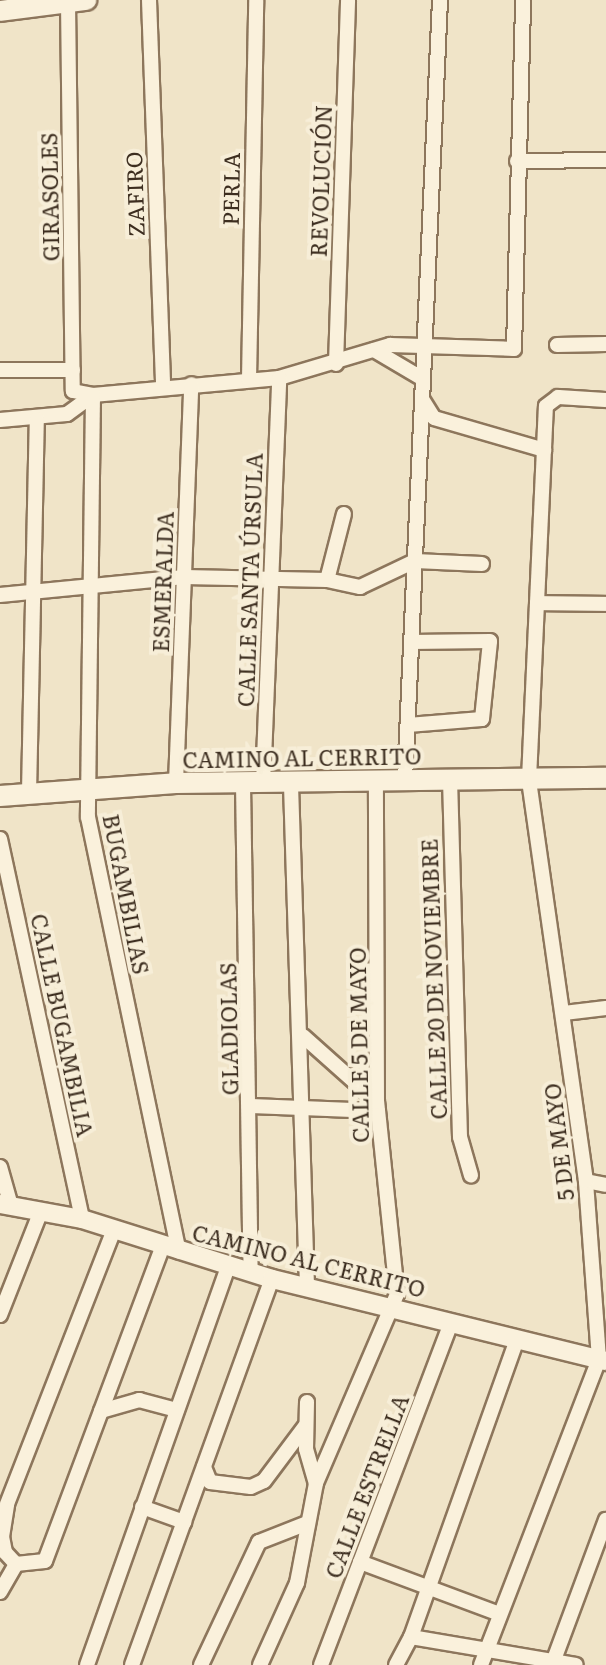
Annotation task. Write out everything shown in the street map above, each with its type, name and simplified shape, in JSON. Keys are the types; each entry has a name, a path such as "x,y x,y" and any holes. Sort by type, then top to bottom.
{"main road":[{"path":"0,11 41,2 77,1"},
{"name":"CAMINO AL CERRITO","path":"0,796 176,783 291,785 405,780 606,778"}],"street":[{"name":"ZAFIRO","path":"149,0 163,386"},
{"name":"PERLA","path":"249,379 256,0"},
{"name":"REVOLUCIÓN","path":"336,364 348,0"},
{"path":"405,780 440,0"},
{"path":"0,420 67,414 93,395 163,386 279,378 336,364 374,350 425,345 514,349 523,0"},
{"name":"GIRASOLES","path":"77,1 73,391 93,395"},
{"path":"517,161 606,160"},
{"path":"557,345 606,344"},
{"path":"374,350 423,379"},
{"path":"0,370 73,370"},
{"name":"CALLE SANTA ÚRSULA","path":"253,784 271,579 279,378"},
{"name":"ESMERALDA","path":"176,783 191,384"},
{"name":"BUGAMBILIAS","path":"93,395 89,790 92,851 171,1249"},
{"path":"422,399 434,418 544,450"},
{"name":"5 DE MAYO","path":"602,1360 598,1241 586,1181 529,779 544,450 550,399 606,400"},
{"path":"29,793 37,419"},
{"path":"327,580 344,514"},
{"path":"0,595 184,577 327,580 360,587 415,561 482,564"},
{"path":"537,603 606,604"},
{"path":"408,725 482,719 490,641 411,642"},
{"name":"CALLE 20 DE NOVIEMBRE","path":"450,779 460,1137 471,1175"},
{"name":"CALLE 5 DE MAYO","path":"260,1665 292,1600 305,1524 316,1483 397,1294 378,1107 376,783"},
{"name":"GLADIOLAS","path":"251,1273 253,784"},
{"path":"291,785 303,1036 307,1287"},
{"name":"CALLE BUGAMBILIA","path":"0,839 82,1219"},
{"path":"564,1013 606,1008"},
{"path":"303,1036 378,1107"},
{"path":"251,1106 303,1111 378,1107"},
{"path":"0,1167 5,1205"},
{"path":"586,1181 606,1185"},
{"name":"CAMINO AL CERRITO","path":"5,1205 82,1219 272,1279 391,1305 602,1360"},
{"path":"0,1315 41,1211"},
{"path":"16,1564 5,1552 1,1537 7,1504 114,1230"},
{"path":"16,1564 45,1561 101,1411 171,1249"},
{"path":"87,1665 228,1266"},
{"path":"132,1665 272,1279"},
{"name":"CALLE ESTRELLA","path":"321,1665 451,1322"},
{"path":"396,1665 411,1637 517,1340"},
{"path":"481,1665 602,1360"},
{"path":"101,1411 139,1400 177,1410"},
{"path":"307,1402 307,1459 316,1483"},
{"path":"204,1467 210,1482 251,1487 264,1481 306,1425"},
{"path":"142,1507 184,1522"},
{"path":"553,1662 606,1520"},
{"path":"201,1665 259,1542 305,1524"},
{"path":"360,1562 429,1584 500,1614"},
{"path":"0,1592 16,1564"},
{"path":"411,1637 487,1647 576,1665"},
{"path":"536,1665 553,1662"}]}
